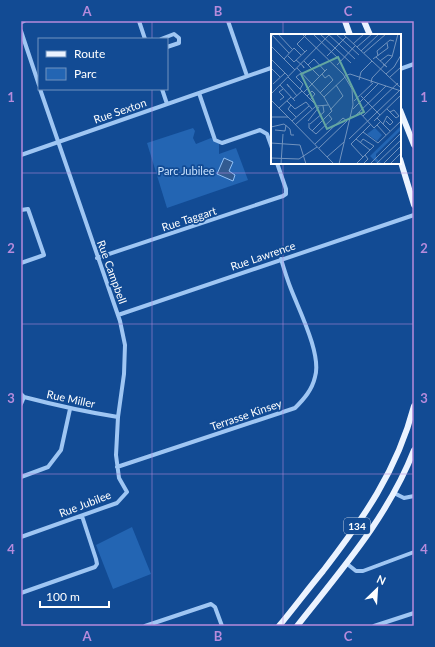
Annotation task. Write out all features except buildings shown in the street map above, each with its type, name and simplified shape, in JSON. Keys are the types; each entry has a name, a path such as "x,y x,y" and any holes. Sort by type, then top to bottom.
{"main road":[{"path":"345,21 350,34"},
{"path":"364,21 370,34"},
{"path":"401,112 414,145"},
{"path":"401,162 414,205"},
{"name":"134","path":"279,626 345,543 368,510 382,486 398,453 414,406"},
{"name":"134","path":"297,626 376,523 394,493 414,450"}],"street":[{"path":"139,21 145,38"},
{"path":"228,21 247,76"},
{"path":"21,30 38,82"},
{"path":"164,38 174,34 179,38 178,43 168,47"},
{"path":"401,69 414,64"},
{"name":"Rue Sexton","path":"21,155 271,68"},
{"name":"Rue Campbell","path":"40,90 97,258 118,315 125,345 124,374 118,417 116,454 117,467"},
{"path":"162,90 167,104"},
{"path":"199,93 215,140 222,143 260,130 267,134 271,145"},
{"name":"Rue Taggart","path":"97,258 248,209 283,196 286,194 286,189 277,164"},
{"path":"21,210 28,209 44,255 21,263"},
{"name":"Rue Lawrence","path":"118,315 414,215"},
{"name":"Terrasse Kinsey","path":"117,467 295,408 307,395 316,376 317,361 302,314 281,259"},
{"path":"21,404 22,396"},
{"name":"Rue Miller","path":"22,396 70,409 118,417"},
{"path":"21,477 48,467 61,450 70,409"},
{"name":"Rue Jubilee","path":"21,536 82,516 117,502 127,492 119,478 117,467"},
{"path":"394,493 404,498 414,496"},
{"path":"21,593 96,567 96,560 82,516"},
{"path":"346,564 356,571 363,571 414,552"},
{"path":"145,626 210,604 215,607 222,626"},
{"path":"374,626 389,624 414,614"}],"green space":[{"name":"Parc Jubilee","path":"193,128 195,131 193,138 196,144 211,138 219,142 219,154 236,148 248,180 167,208 147,143"},
{"path":"132,527 151,574 113,589 96,545"}],"shaded area":[{"path":"224,158 233,162 229,171 235,175 233,181 217,174"}]}
